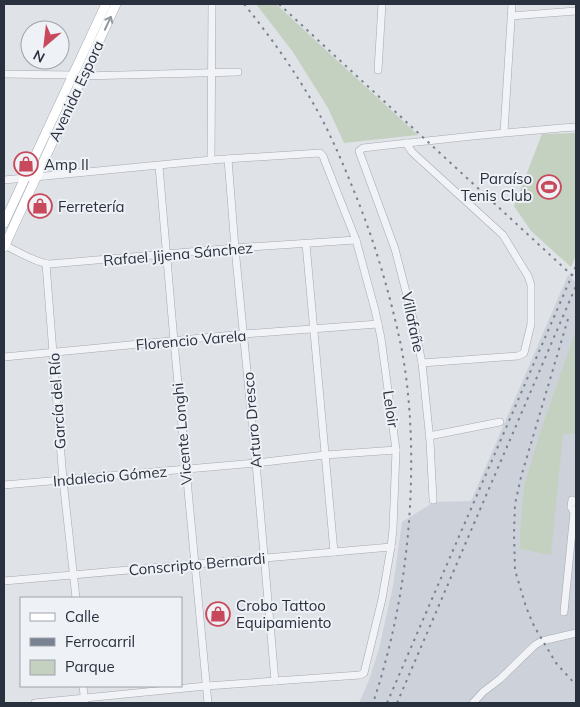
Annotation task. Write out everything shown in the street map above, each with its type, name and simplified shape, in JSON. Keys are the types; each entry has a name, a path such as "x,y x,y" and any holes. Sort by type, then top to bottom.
{"main road":[{"name":"Avenida Espora","path":"4,223 106,4"},
{"name":"Avenida Espora","path":"4,246 116,4"}],"street":[{"path":"211,160 212,4"},
{"path":"378,70 382,4"},
{"path":"504,132 512,4"},
{"path":"511,16 576,11"},
{"path":"83,76 238,72"},
{"path":"4,74 72,74"},
{"path":"422,362 520,356 524,353 531,324 531,285 528,276 503,235 412,152 406,143 504,132 576,127"},
{"name":"Villafañe","path":"406,143 363,148 358,151 398,258 414,319 422,362 433,500"},
{"name":"Leloir","path":"228,159 320,152 323,156 356,240 371,294 378,324 396,450 391,547 382,599 364,673 275,682"},
{"path":"4,180 228,159"},
{"name":"Arturo Dresco","path":"228,159 275,682"},
{"name":"Vicente Longhi","path":"158,166 208,703"},
{"name":"Rafael Jijena Sánchez","path":"4,246 46,264 356,240"},
{"path":"306,244 334,552"},
{"name":"García del Río","path":"46,264 63,480 76,597"},
{"name":"Florencio Varela","path":"4,357 244,334 378,324"},
{"path":"429,436 500,422"},
{"name":"Indalecio Gómez","path":"4,485 396,450"},
{"path":"564,612 575,512 572,507 572,500"},
{"name":"Conscripto Bernardi","path":"4,581 391,547"},
{"path":"477,702 535,645 542,641 576,633"},
{"path":"35,703 84,701 206,686 275,682"},
{"path":"83,687 84,701"}],"shaded area":[{"path":"568,275 576,282 576,703 359,703 379,649 393,586 402,522 434,502 471,501"}],"green space":[{"path":"256,4 276,4 418,135 344,143 328,108 293,52"},
{"name":"Paraíso Tenis Club","path":"576,133 576,255 571,267 531,231 514,206 542,134"},
{"path":"576,330 576,434 563,434 551,555 520,549 524,487 542,427"}],"railway":[{"path":"244,4 297,77 324,123 337,150 363,214 381,267 400,341 410,417 410,509 398,607 383,671 373,703"},
{"path":"279,4 576,279"},
{"path":"387,703 576,266"},
{"path":"397,703 576,286"},
{"path":"568,319 521,477 515,504 514,534 515,570 526,607 534,626 556,663 576,685"}],"place":[{"name":"Amp II","path":"26,164"},
{"name":"Paraíso Tenis Club","path":"549,187"},
{"name":"Ferretería","path":"40,206"},
{"name":"Crobo Tattoo Equipamiento","path":"218,614"}]}
